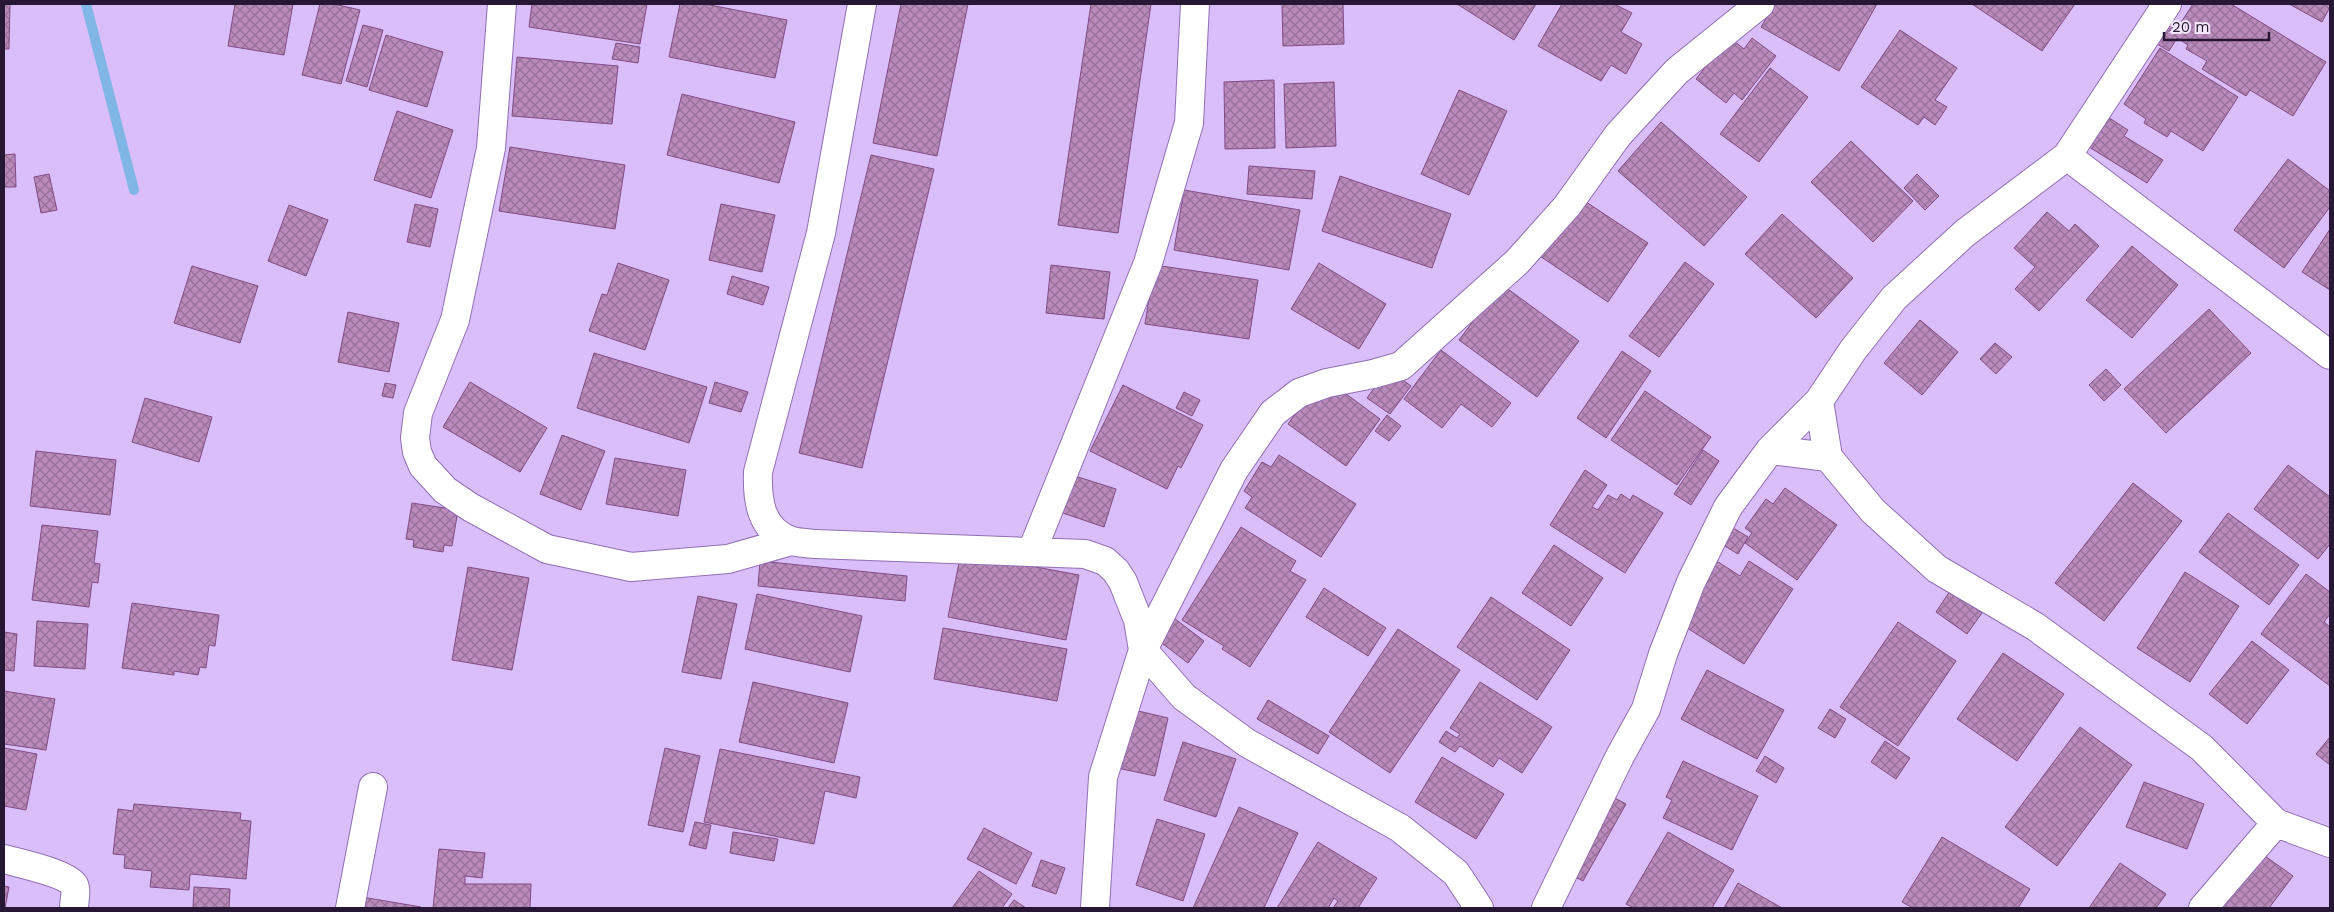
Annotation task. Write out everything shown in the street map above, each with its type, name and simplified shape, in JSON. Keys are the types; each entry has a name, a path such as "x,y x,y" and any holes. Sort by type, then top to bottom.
{"street":[{"path":"502,4 491,148 455,320 418,413 415,438 417,452 423,466 445,490 470,507 548,549 631,567 728,559 791,540"},
{"path":"862,4 821,234 758,472 757,498 762,514 776,531 791,540 815,544 1085,554 1105,561 1116,571 1123,582 1138,620 1143,650 1184,697 1247,743 1400,828 1456,873 1479,908"},
{"path":"1032,551 1148,263 1189,123 1195,4"},
{"path":"1095,908 1103,777 1143,650 1234,470 1273,413 1299,393 1327,383 1373,374 1401,366 1517,262 1567,206 1618,135 1677,71 1760,4"},
{"path":"1546,908 1620,756 1646,709 1663,654 1695,573 1728,507 1770,450 1819,401 1853,350 1894,298 1965,233 2068,156 2167,4"},
{"path":"2068,156 2330,354"},
{"path":"1819,401 1828,457 1873,511 1936,569 2036,627 2202,748 2276,823 2330,843"},
{"path":"1770,450 1828,457"},
{"path":"350,908 373,787"},
{"path":"2203,908 2276,823"},
{"path":"4,859 65,877 74,885 74,908"}],"building":[{"path":"4,4 10,4 9,49 4,49"},
{"path":"235,4 293,4 284,55 228,46"},
{"path":"320,4 334,4 360,10 341,84 302,75"},
{"path":"532,4 647,4 640,44 529,27"},
{"path":"680,4 705,4 787,20 775,78 669,57"},
{"path":"901,4 968,4 937,156 873,143"},
{"path":"1091,4 1151,4 1118,233 1058,225"},
{"path":"1282,4 1343,4 1344,44 1283,46"},
{"path":"1457,4 1536,4 1514,40"},
{"path":"1562,4 1614,4 1632,13 1621,32 1642,44 1626,74 1611,65 1601,81 1538,46"},
{"path":"1775,4 1877,4 1839,71 1761,27"},
{"path":"1972,4 2075,4 2042,51"},
{"path":"2193,4 2231,4 2326,62 2293,116 2250,90 2246,96 2202,69 2207,61 2186,49 2188,45 2177,38 2169,51 2145,37 2159,15 2178,27"},
{"path":"2289,4 2330,4 2330,7 2322,22"},
{"path":"363,25 383,30 367,87 346,81"},
{"path":"1900,30 1957,68 1935,100 1947,107 1935,125 1924,117 1918,125 1861,87"},
{"path":"386,35 443,52 427,107 369,90"},
{"path":"1729,37 1744,49 1752,38 1776,56 1742,100 1734,93 1726,103 1696,79"},
{"path":"616,43 640,47 638,63 612,59"},
{"path":"2160,48 2238,97 2203,151 2171,131 2167,137 2144,123 2146,119 2124,104"},
{"path":"517,57 618,66 612,124 512,116"},
{"path":"1770,68 1808,97 1759,162 1720,134"},
{"path":"1274,80 1275,148 1225,149 1224,82"},
{"path":"1334,82 1336,146 1286,148 1284,84"},
{"path":"1459,90 1507,111 1469,195 1421,174"},
{"path":"682,94 795,122 779,183 667,155"},
{"path":"397,111 453,130 431,198 374,180"},
{"path":"2100,112 2128,130 2124,136 2163,160 2147,183 2081,142"},
{"path":"1661,122 1747,197 1704,246 1618,171"},
{"path":"1851,141 1913,201 1873,242 1811,182"},
{"path":"510,147 625,165 615,229 499,211"},
{"path":"15,154 16,187 4,187 4,155"},
{"path":"871,155 934,169 862,468 799,453"},
{"path":"2288,159 2330,191 2330,207 2284,268 2234,230"},
{"path":"1249,166 1315,171 1312,199 1247,194"},
{"path":"49,174 57,210 41,213 34,177"},
{"path":"1917,174 1939,196 1925,210 1904,188"},
{"path":"1340,176 1451,214 1432,268 1322,231"},
{"path":"1184,190 1300,210 1289,270 1174,250"},
{"path":"1571,192 1648,243 1608,302 1531,250"},
{"path":"415,204 438,209 430,247 407,242"},
{"path":"721,204 775,215 762,272 709,260"},
{"path":"289,205 328,220 306,276 268,261"},
{"path":"2047,212 2069,231 2075,224 2099,246 2039,311 2015,289 2035,267 2014,248"},
{"path":"1782,214 1853,278 1816,318 1745,254"},
{"path":"2330,229 2330,290 2302,272"},
{"path":"2132,246 2178,285 2132,338 2086,300"},
{"path":"1685,262 1714,284 1659,357 1629,336"},
{"path":"618,263 669,280 645,350 589,331 602,294 607,295"},
{"path":"1319,263 1386,304 1359,349 1291,309"},
{"path":"1051,265 1110,272 1104,319 1046,313"},
{"path":"1154,265 1258,280 1249,339 1145,324"},
{"path":"192,266 258,286 240,343 174,323"},
{"path":"732,276 769,287 763,305 727,294"},
{"path":"1501,284 1579,341 1537,397 1459,340"},
{"path":"2209,309 2251,353 2166,433 2124,389"},
{"path":"348,312 399,323 389,372 338,362"},
{"path":"1920,320 1958,352 1922,395 1884,363"},
{"path":"1995,343 2012,357 1996,374 1980,359"},
{"path":"1441,350 1511,403 1492,427 1461,404 1442,428 1404,399"},
{"path":"1622,351 1651,371 1606,438 1577,418"},
{"path":"594,353 707,387 689,443 577,408"},
{"path":"1388,369 1411,386 1390,414 1367,398"},
{"path":"2106,369 2121,385 2104,401 2089,385"},
{"path":"1323,377 1380,419 1346,466 1288,424"},
{"path":"470,382 547,428 520,472 443,427"},
{"path":"715,382 748,392 741,412 709,403"},
{"path":"385,383 396,385 393,398 382,396"},
{"path":"1123,385 1203,425 1181,468 1178,466 1167,489 1090,451"},
{"path":"1645,391 1711,437 1677,485 1611,440"},
{"path":"1184,392 1200,400 1192,416 1176,408"},
{"path":"145,398 212,417 199,462 132,442"},
{"path":"1387,415 1401,426 1389,441 1375,431"},
{"path":"562,435 605,451 581,510 540,494"},
{"path":"1703,450 1719,461 1691,505 1674,494"},
{"path":"36,451 116,460 110,515 30,506"},
{"path":"1279,455 1356,504 1321,557 1245,508 1252,497 1244,491 1262,462 1271,467"},
{"path":"615,458 686,470 678,516 606,504"},
{"path":"2288,465 2330,497 2330,544 2318,559 2254,509"},
{"path":"1585,470 1607,485 1592,507 1598,510 1608,495 1617,500 1621,494 1630,500 1633,495 1663,513 1625,573 1550,525"},
{"path":"1075,476 1116,489 1104,527 1051,509"},
{"path":"2133,483 2182,521 2104,621 2055,583"},
{"path":"1785,488 1837,525 1797,580 1745,543 1752,533 1745,528 1766,499 1773,504"},
{"path":"412,503 458,510 452,546 444,545 443,552 413,547 414,540 406,539"},
{"path":"2228,513 2299,565 2269,605 2199,552"},
{"path":"1725,523 1748,537 1738,554 1715,540"},
{"path":"42,525 98,531 94,563 100,564 98,583 92,582 89,607 32,600"},
{"path":"1241,527 1296,561 1290,571 1306,580 1250,667 1222,649 1224,646 1182,620"},
{"path":"1554,545 1603,578 1571,626 1522,593"},
{"path":"961,553 1079,575 1066,640 948,617"},
{"path":"1712,558 1740,576 1749,561 1793,589 1744,664 1673,619"},
{"path":"760,561 907,576 905,601 758,586"},
{"path":"468,567 529,578 512,670 452,660"},
{"path":"2185,572 2239,606 2190,682 2137,648"},
{"path":"2306,574 2330,592 2330,614 2324,622 2330,627 2330,686 2261,634"},
{"path":"1324,588 1386,628 1368,656 1306,617"},
{"path":"1950,591 1982,613 1967,634 1936,612"},
{"path":"757,594 862,616 850,672 745,649"},
{"path":"698,596 737,604 721,679 682,672"},
{"path":"1491,597 1570,650 1537,700 1457,647"},
{"path":"132,603 219,615 215,646 209,645 206,668 200,667 198,675 174,671 174,675 122,668"},
{"path":"1170,615 1204,641 1188,663 1154,637"},
{"path":"37,621 88,624 85,669 34,666"},
{"path":"1898,622 1956,661 1898,746 1840,707"},
{"path":"943,628 1067,649 1057,701 934,679"},
{"path":"1398,629 1460,670 1390,773 1329,732"},
{"path":"4,632 17,634 14,671 4,670"},
{"path":"2252,641 2289,670 2247,724 2209,694"},
{"path":"2003,653 2064,694 2017,761 1957,719"},
{"path":"1707,670 1784,710 1757,759 1681,719"},
{"path":"753,682 848,703 834,763 739,742"},
{"path":"1480,682 1552,727 1522,773 1499,758 1493,767 1460,746 1455,752 1439,742 1446,731 1457,738 1460,734 1450,728"},
{"path":"4,691 55,699 46,750 4,744"},
{"path":"1268,700 1329,736 1318,754 1257,719"},
{"path":"1117,706 1168,718 1155,776 1103,765"},
{"path":"1830,709 1846,719 1835,738 1818,728"},
{"path":"2080,727 2132,765 2057,866 2005,827"},
{"path":"2330,737 2330,765 2316,754"},
{"path":"1885,741 1910,758 1896,779 1871,762"},
{"path":"1183,742 1236,759 1216,817 1164,800"},
{"path":"4,748 37,754 26,810 4,806"},
{"path":"665,748 700,756 683,832 648,825"},
{"path":"720,749 860,777 856,798 825,791 814,844 704,822"},
{"path":"1765,756 1784,768 1776,783 1756,771"},
{"path":"1442,757 1504,794 1476,839 1415,802"},
{"path":"1683,761 1758,796 1732,850 1663,818 1672,800 1666,797"},
{"path":"2144,782 2204,804 2187,849 2126,827"},
{"path":"1603,792 1626,804 1583,881 1560,869"},
{"path":"134,804 241,813 240,820 251,821 246,879 190,874 189,890 150,887 152,871 124,868 125,855 113,854 118,809 133,811"},
{"path":"1239,807 1298,833 1264,908 1193,908"},
{"path":"1157,819 1205,834 1183,901 1136,885"},
{"path":"695,822 711,825 706,849 689,845"},
{"path":"984,828 1032,853 1016,884 967,859"},
{"path":"733,832 778,839 774,861 730,853"},
{"path":"1668,832 1734,870 1712,908 1634,908 1626,904"},
{"path":"1942,837 2030,889 2018,908 1913,908 1902,902"},
{"path":"1318,842 1377,878 1358,908 1333,908 1338,901 1334,898 1328,908 1277,908"},
{"path":"2248,844 2293,876 2269,908 2200,908"},
{"path":"439,849 485,853 482,878 465,876 465,884 531,884 530,908 433,908"},
{"path":"1041,860 1065,868 1056,894 1032,886"},
{"path":"2120,863 2166,894 2156,908 2089,908"},
{"path":"979,871 1012,894 1002,908 952,908"},
{"path":"1738,883 1782,908 1724,908"},
{"path":"4,886 9,887 5,908 4,908"},
{"path":"194,887 230,889 229,908 193,908"},
{"path":"362,897 421,907 360,908"},
{"path":"1014,900 1026,908 1008,908"}],"waterway":[{"path":"86,4 134,190"}]}
